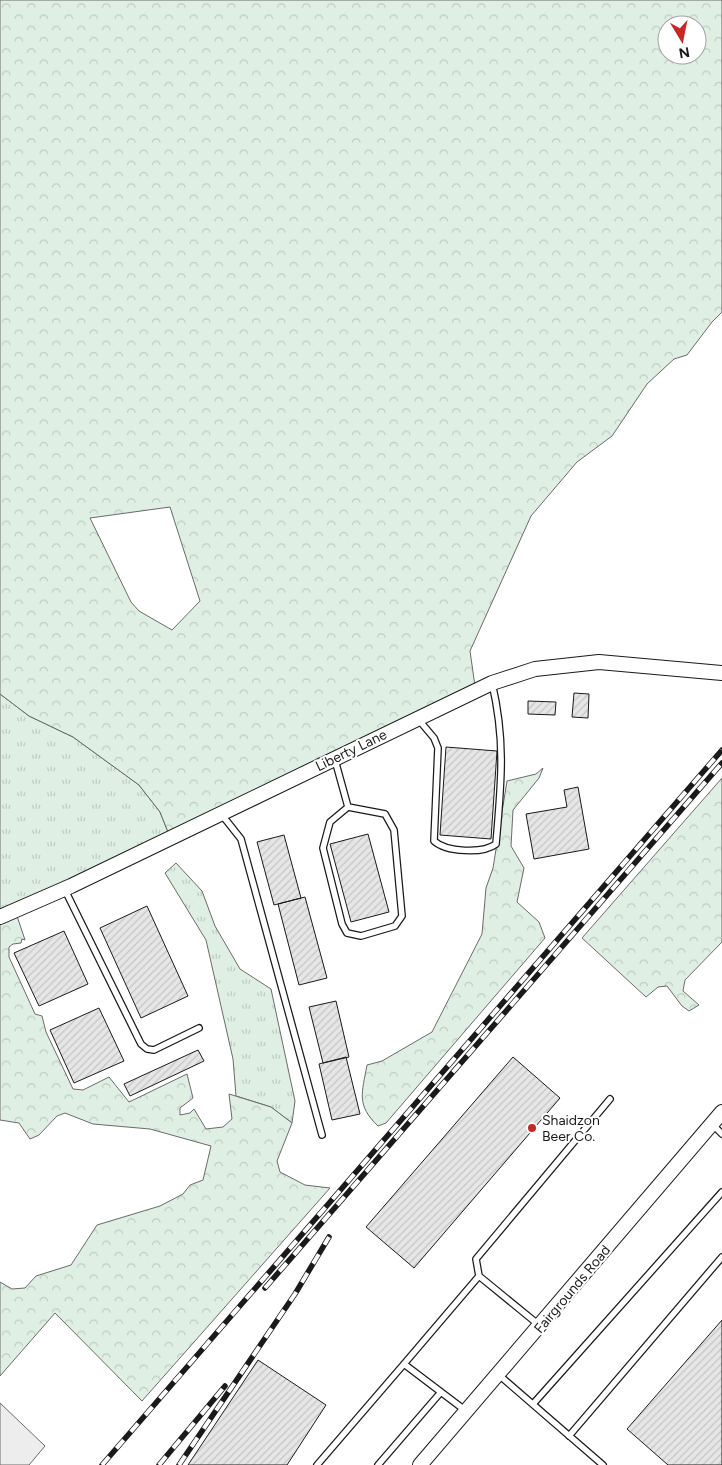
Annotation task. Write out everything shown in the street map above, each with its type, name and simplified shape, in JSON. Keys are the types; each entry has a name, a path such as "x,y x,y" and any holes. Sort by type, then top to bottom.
{"street":[{"name":"Liberty Lane","path":"0,917 492,683 535,669 600,662 722,673"},
{"name":"Fairgrounds Road","path":"420,1465 540,1326 717,1129 722,1112"}],"lane":[{"path":"417,718 434,738 438,748 434,840 440,846 488,850 496,844 503,765 499,715 492,683"},
{"path":"335,758 348,807"},
{"path":"348,807 385,814 394,830 402,916 395,926 361,936 347,933 342,924 323,848 330,822 348,807"},
{"path":"221,813 241,839 322,1135"},
{"path":"64,888 141,1044 147,1049 154,1050 199,1028"},
{"path":"540,1326 479,1276 476,1259 610,1099"},
{"path":"533,1404 722,1192"},
{"path":"569,1436 722,1257"},
{"path":"317,1465 479,1276"},
{"path":"404,1364 467,1412"},
{"path":"499,1374 603,1465"},
{"path":"378,1465 441,1392"}],"green space":[{"path":"0,0 722,0 722,312 687,355 674,359 647,384 612,436 577,462 531,516 470,651 475,686 170,837 160,812 139,785 73,737 29,716 0,694","holes":["170,507 200,601 172,630 139,611 131,602 90,518"]},
{"path":"0,694 29,716 73,737 139,785 160,812 170,837 0,918"},
{"path":"543,768 539,778 513,810 511,846 524,868 517,902 539,922 545,938 386,1123 378,1126 366,1112 362,1098 367,1065 382,1061 432,1032 482,934 486,888 493,868 507,781 536,774"},
{"path":"722,778 722,942 685,980 683,991 699,1005 689,1011 682,1006 667,986 658,987 646,997 582,938"},
{"path":"176,863 202,891 215,926 240,969 271,989 295,1101 292,1123 271,1107 236,1096 233,1059 206,940 165,873"},
{"path":"16,913 25,940 22,939 21,943 13,944 9,947 9,957 35,1014 42,1016 46,1032 73,1089 83,1090 109,1077 129,1102 187,1074 193,1098 180,1108 180,1115 190,1113 194,1109 206,1129 223,1127 232,1119 229,1094 271,1107 292,1123 277,1161 280,1172 305,1185 330,1188 142,1401 55,1313 0,1376 0,1282 12,1289 25,1288 36,1276 71,1265 97,1225 160,1206 183,1194 190,1185 203,1180 211,1146 150,1129 93,1124 65,1113 57,1116 39,1135 30,1139 19,1123 0,1120 0,918"}],"shaded area":[{"path":"0,1403 45,1446 29,1465 0,1465"}],"building":[{"path":"574,693 589,694 588,718 572,717"},
{"path":"528,701 556,702 555,715 528,714"},
{"path":"446,747 497,751 491,839 440,835"},
{"path":"578,787 589,849 534,859 526,814 567,807 564,790"},
{"path":"368,834 389,912 351,922 330,844"},
{"path":"284,835 301,898 274,905 257,842"},
{"path":"305,897 327,978 299,985 278,904"},
{"path":"147,906 188,996 141,1018 100,928"},
{"path":"64,931 88,984 39,1006 14,953"},
{"path":"336,1001 349,1057 323,1063 309,1007"},
{"path":"99,1008 124,1061 74,1083 50,1030"},
{"path":"198,1050 204,1061 130,1096 124,1084"},
{"path":"346,1057 360,1114 332,1120 319,1064"},
{"path":"513,1057 560,1098 414,1268 366,1227"},
{"path":"722,1320 722,1465 668,1465 627,1429"},
{"path":"258,1360 326,1405 287,1465 188,1465"}],"railway":[{"path":"102,1465 722,750"},
{"path":"265,1288 722,763"},
{"path":"179,1465 295,1294 329,1237"},
{"path":"159,1465 225,1386"}],"place":[{"name":"Shaidzon Beer Co.","path":"532,1128"}]}
